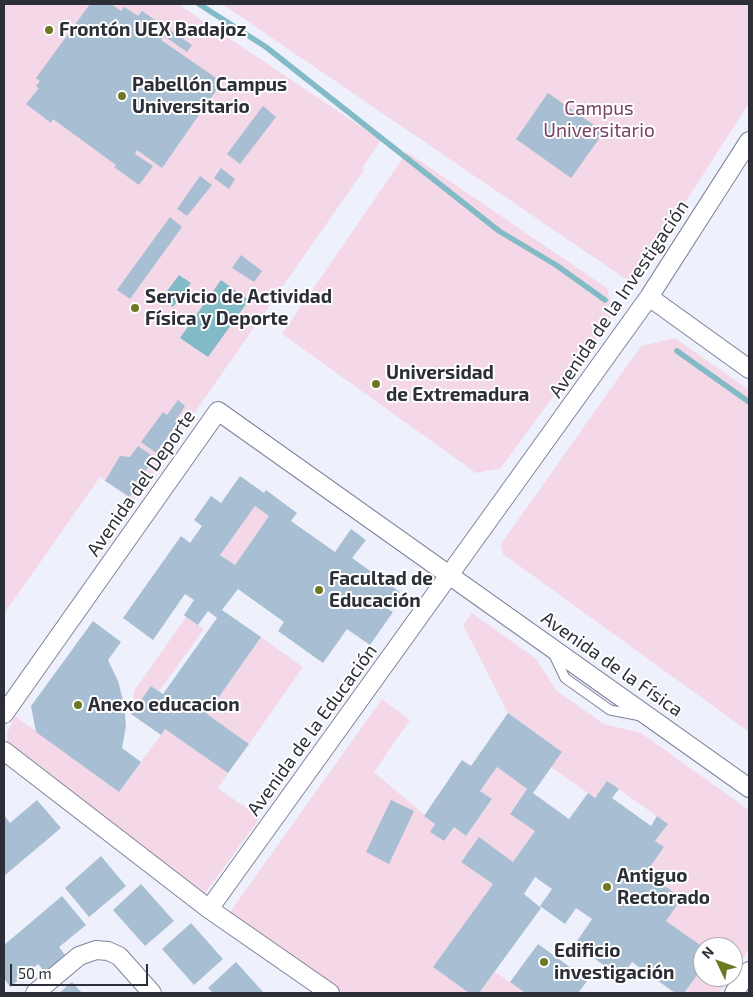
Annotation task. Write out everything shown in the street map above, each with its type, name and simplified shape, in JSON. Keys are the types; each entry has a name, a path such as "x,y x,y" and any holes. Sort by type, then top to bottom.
{"street":[{"name":"Avenida de la Investigación","path":"450,575 648,297 749,142"},
{"path":"648,297 749,369"},
{"name":"Avenida del Deporte","path":"4,714 218,410 450,575"},
{"name":"Avenida de la Física","path":"450,575 749,788"},
{"name":"Avenida de la Educación","path":"209,909 450,575"},
{"path":"4,751 209,909 330,993"},
{"path":"35,993 79,956 96,950 108,951 119,956 152,993"},
{"path":"734,993 749,971"}],"green space":[{"name":"Servicio de Actividad Física y Deporte","path":"4,4 178,4 381,140 362,168 364,170 133,501 100,477 4,614"},
{"name":"Campus Universitario","path":"222,4 749,4 749,103 633,284"},
{"path":"407,152 607,288 613,314 501,468 476,473 282,334"},
{"path":"675,338 749,390 749,732 503,554 501,544 641,346"},
{"path":"255,506 269,516 235,565 220,555"},
{"path":"472,613 536,659 557,691 604,724 641,733 749,810 749,950 743,959 743,937 693,937 693,940 666,921 682,898 646,873 664,848 655,841 668,824 607,781 595,798 551,767 562,752 508,713 463,625"},
{"path":"186,617 204,629 159,691 151,686 132,712 134,691"},
{"path":"261,637 303,667 249,744 207,714"},
{"path":"382,699 410,720 374,772 435,824 430,832 443,841 454,827 466,836 492,800 480,791 497,767 527,789 510,813 535,831 513,862 479,838 461,861 493,884 433,967 469,993 344,993 289,957 230,912"},
{"path":"15,716 119,792 165,729 228,773 218,788 260,818 205,893 8,745 7,733"},
{"path":"495,972 510,982 525,993 479,993"},
{"path":"693,981 693,987 723,987 719,993 684,993"}],"water":[{"path":"179,275 191,283 173,307 161,299"},
{"path":"221,280 249,300 208,357 180,338"}],"building":[{"name":"Pabellón Campus Universitario","path":"90,4 111,4 121,11 124,7 138,16 142,11 192,45 187,52 164,36 161,40 222,82 162,168 137,150 135,154 153,166 139,185 114,167 116,165 53,119 51,123 26,104 39,88 36,86 40,81 36,78"},
{"path":"548,93 604,132 571,178 516,139"},
{"path":"263,106 276,117 240,164 227,154"},
{"path":"221,168 235,179 229,189 214,178"},
{"path":"200,176 212,185 187,216 177,209"},
{"path":"170,217 182,227 130,299 117,290"},
{"path":"241,255 262,271 254,282 232,268"},
{"path":"178,400 185,406 176,420 178,422 156,453 141,442 163,412 167,415"},
{"path":"138,446 154,457 130,497 105,481 120,456 130,457"},
{"path":"240,476 264,493 266,490 297,513 291,521 335,552 351,529 366,540 352,558 400,592 388,609 393,612 370,645 347,629 323,663 278,631 284,622 238,589 222,610 261,637 207,714 249,744 228,773 165,729 161,735 131,714 151,686 163,694 217,618 208,611 198,625 186,617 184,615 194,600 185,594 153,640 123,618 181,536 190,543 202,526 194,520 211,496 221,503","holes":["255,506 269,516 235,565 220,555"]},
{"name":"Anexo educacion","path":"93,621 121,642 108,660 118,681 124,704 126,726 122,748 141,762 119,792 36,732 31,706"},
{"name":"Antiguo Rectorado","path":"508,713 562,752 533,793 569,819 588,793 595,798 607,781 619,789 612,798 651,826 657,816 668,824 655,841 664,847 646,873 682,898 666,921 693,940 693,981 684,993 675,993 632,962 621,978 575,944 592,919 576,908 565,924 540,906 552,889 535,877 524,894 541,908 479,993 469,993 433,967 493,884 461,862 479,837 513,862 535,831 510,814 527,789 497,767 480,791 492,799 466,836 454,827 444,841 430,832 435,824 424,816 462,760 471,766"},
{"path":"37,800 61,828 4,876 4,815 10,823"},
{"path":"391,800 414,811 389,864 366,852"},
{"path":"101,856 126,886 89,917 65,888"},
{"path":"141,884 174,921 145,946 113,910"},
{"path":"62,896 86,925 59,947 65,955 45,972 38,964 10,987 4,978 4,945"},
{"path":"191,923 223,959 194,985 162,949"},
{"name":"Edificio investigación","path":"538,944 588,980 578,993 525,993 510,982"},
{"path":"236,962 264,993 213,993 208,988"},
{"path":"72,982 82,993 59,993"}],"waterway":[{"path":"199,4 266,47 499,231 556,265 605,300"},
{"path":"677,351 749,402"}],"place":[{"name":"Frontón UEX Badajoz","path":"49,30"},
{"name":"Pabellón Campus Universitario","path":"122,96"},
{"name":"Servicio de Actividad Física y Deporte","path":"135,308"},
{"name":"Universidad de Extremadura","path":"376,384"},
{"name":"Facultad de Educación","path":"319,590"},
{"name":"Anexo educacion","path":"78,705"},
{"name":"Antiguo Rectorado","path":"607,887"},
{"name":"Edificio investigación","path":"544,962"}]}
